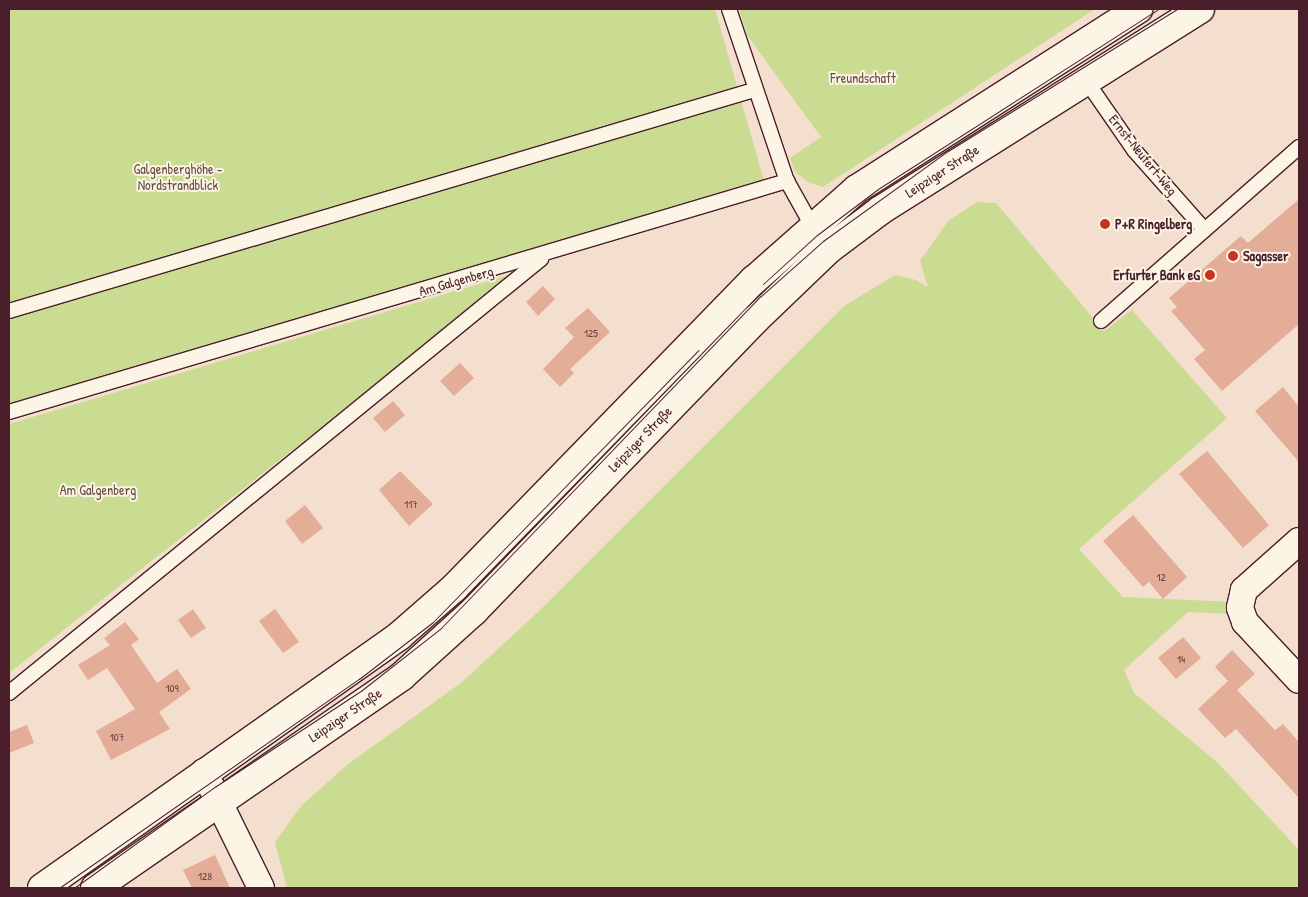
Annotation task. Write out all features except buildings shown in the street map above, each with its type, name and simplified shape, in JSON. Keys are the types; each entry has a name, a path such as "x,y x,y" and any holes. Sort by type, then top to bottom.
{"main road":[{"path":"42,888 399,636 454,588 754,280 857,189 1138,9"},
{"name":"Leipziger Straße","path":"95,888 218,800 402,676 474,611 754,321 829,249 880,210 1085,79 1200,9"}],"street":[{"path":"1299,541 1244,590 1240,608 1245,622 1299,680"},
{"path":"204,772 261,888"}],"lane":[{"path":"729,9 754,90 787,181 813,228 829,249"},
{"name":"Ernst-Neufert-Weg","path":"1085,79 1134,150 1204,229"},
{"path":"9,311 754,90"},
{"path":"1101,320 1299,147"},
{"name":"Am Galgenberg","path":"9,412 787,181"},
{"path":"9,693 546,254"}],"green space":[{"name":"Galgenberghöhe - Nordstrandblick","path":"9,9 715,9 764,181 9,404"},
{"name":"Freundschaft","path":"739,9 1095,9 823,187 808,182 795,172 790,158 821,137 747,35"},
{"path":"977,202 996,203 1104,331 1132,310 1227,418 1079,549 1123,597 1233,602 1231,614 1188,612 1124,670 1134,693 1218,763 1299,850 1299,888 287,888 275,842 302,805 347,765 462,682 538,612 844,306 895,275 916,280 928,287 920,261 948,221"},
{"name":"Am Galgenberg","path":"519,272 9,673 9,424"}],"tram line":[{"path":"763,284 817,235 878,189 1158,9"},
{"path":"74,888 213,788 362,690 441,628 761,296 823,241 948,151 1177,9"},
{"path":"59,888 359,679 433,622 698,350"}],"place":[{"name":"P+R Ringelberg","path":"1105,224"},
{"name":"Sagasser","path":"1233,256"},
{"name":"Erfurter Bank eG","path":"1210,275"}]}
